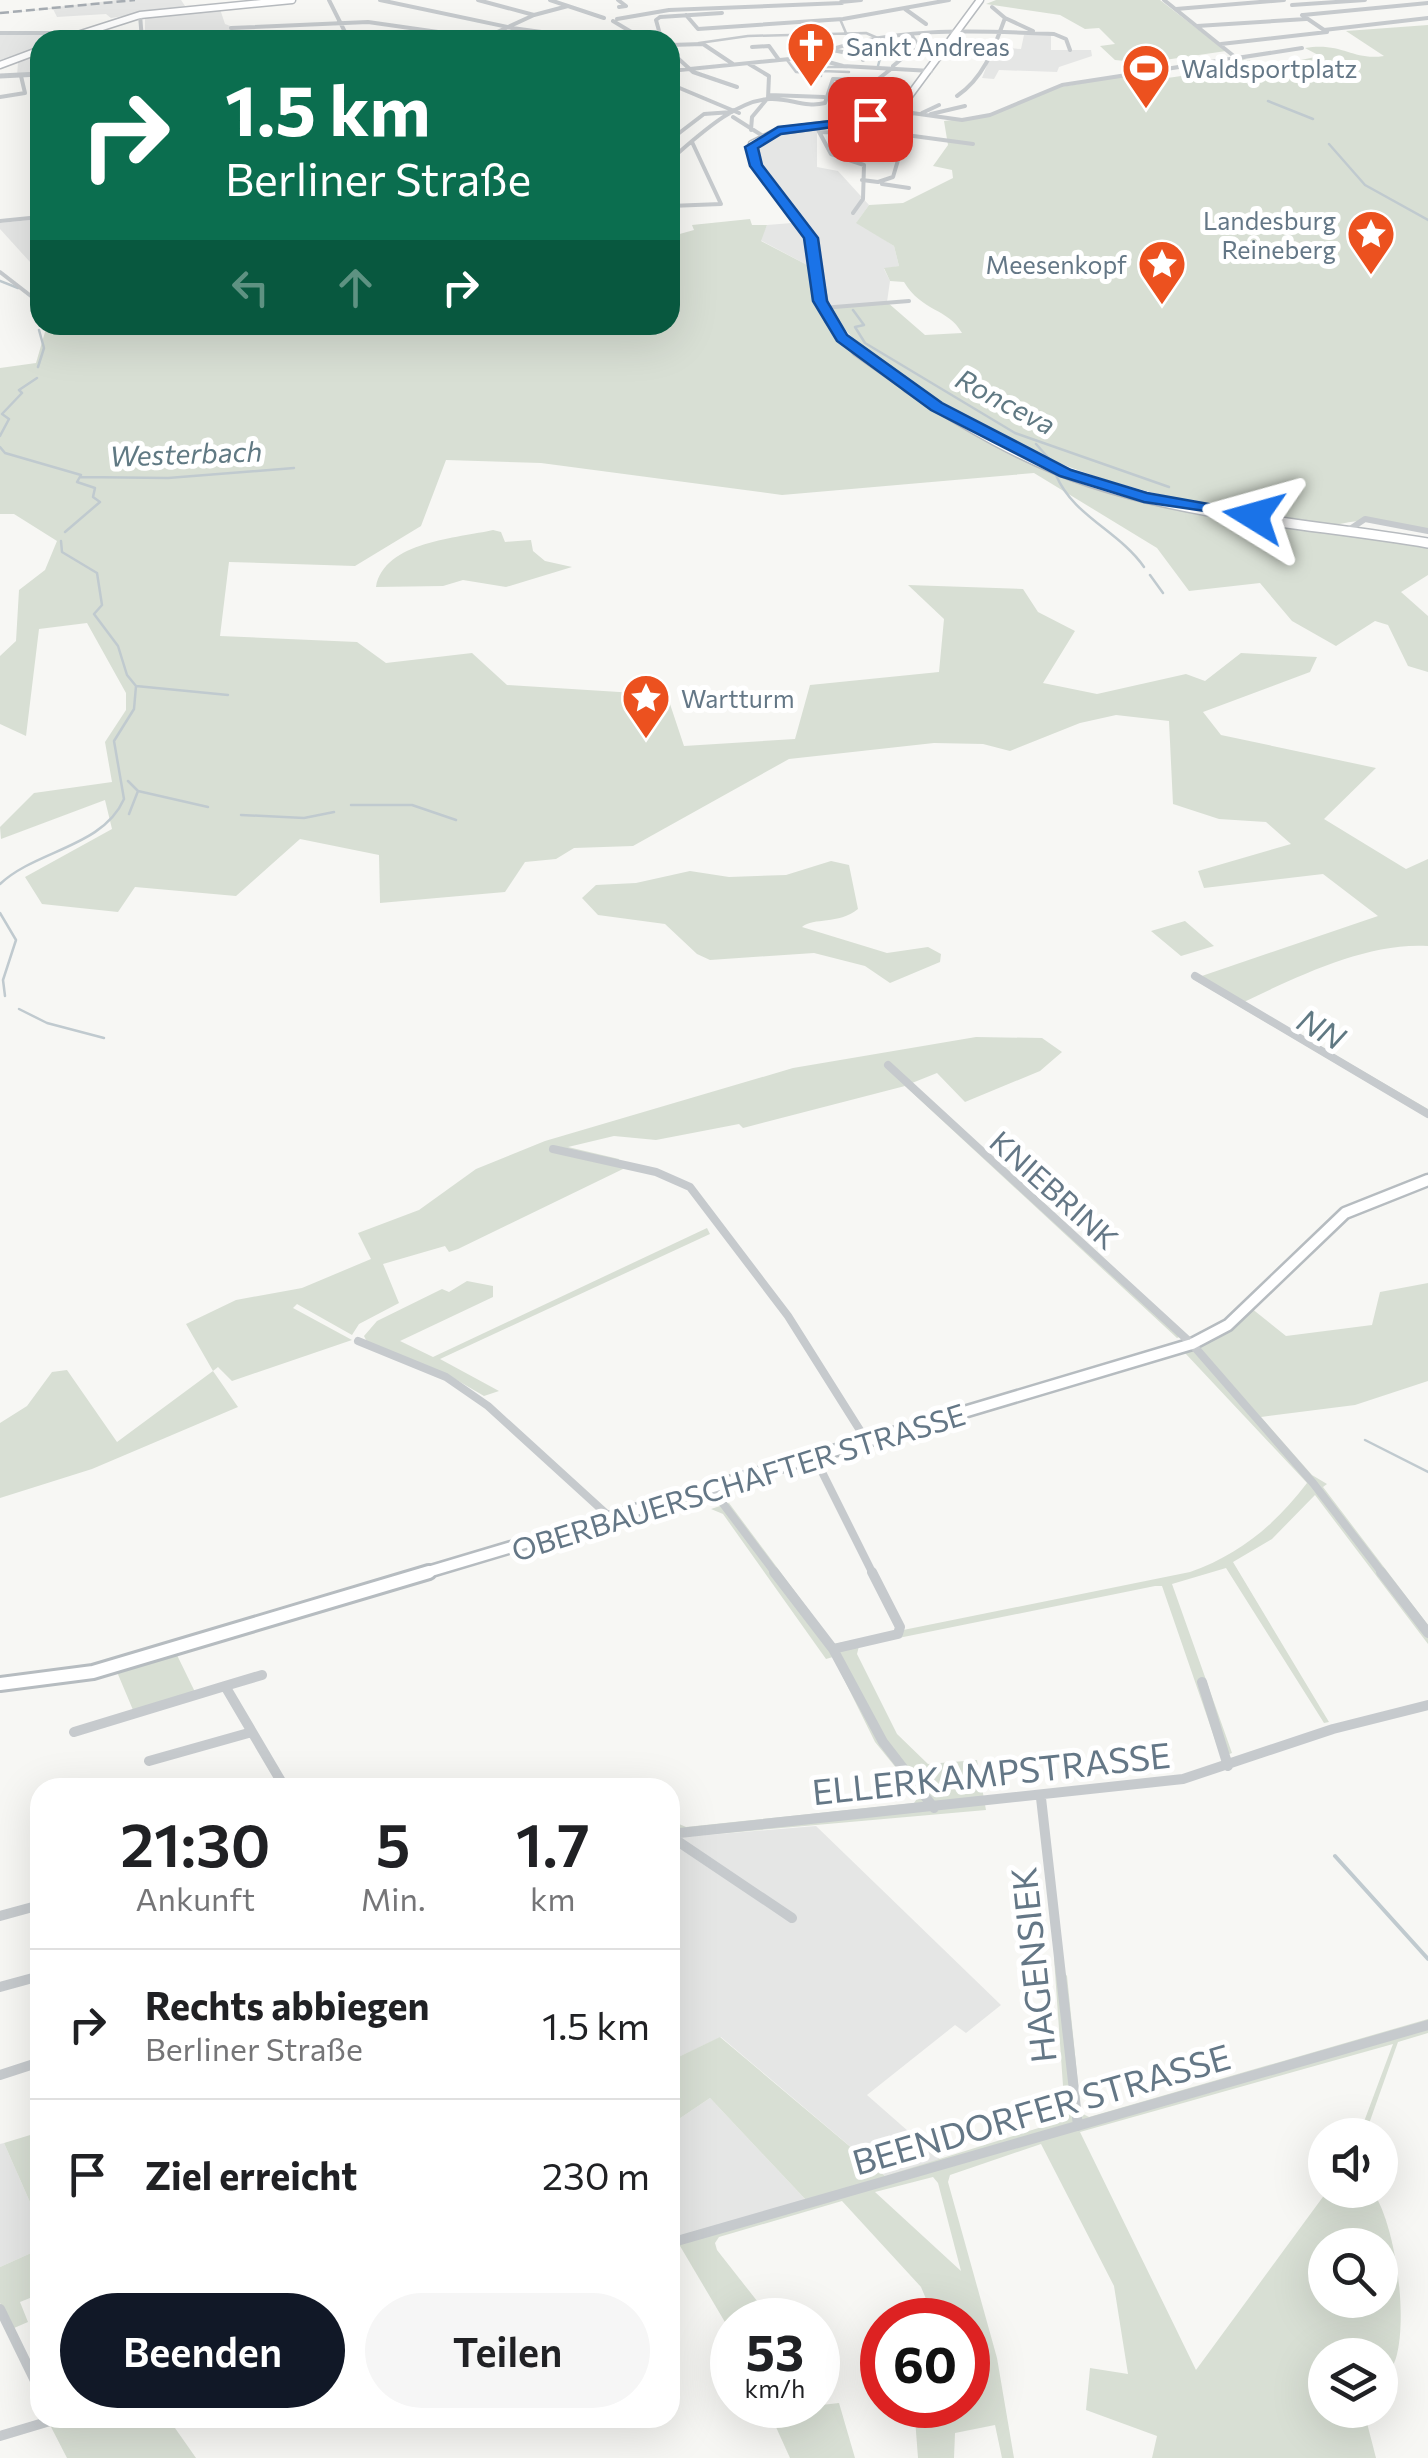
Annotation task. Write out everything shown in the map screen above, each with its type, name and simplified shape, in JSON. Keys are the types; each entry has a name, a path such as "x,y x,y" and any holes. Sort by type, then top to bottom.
{"main road":[{"path":"83,30 140,14 292,0"},
{"path":"980,0 905,104 892,112 763,136 752,144 751,154 811,238 822,308 849,345 900,382 996,440 1065,473 1170,503 1428,543"},
{"path":"0,65 30,54"},
{"name":"OBERBAUERSCHAFTER STRASSE","path":"0,1684 92,1672 1192,1344 1228,1325 1344,1214 1428,1180"}],"street":[{"path":"329,0 344,30"},
{"path":"380,0 533,30"},
{"path":"478,0 534,15"},
{"path":"550,0 615,19 722,7 862,0"},
{"path":"618,0 626,6 619,7"},
{"path":"1164,0 1235,57"},
{"path":"1176,10 1284,0 1324,30"},
{"path":"1292,5 1365,0"},
{"path":"686,15 694,28 736,26 840,19 944,1"},
{"path":"1197,26 1426,1"},
{"path":"834,3 847,16"},
{"path":"498,30 568,6"},
{"path":"657,13 686,15 722,7"},
{"path":"722,7 768,61"},
{"path":"992,7 1036,34"},
{"path":"905,9 926,24"},
{"path":"657,13 659,30"},
{"path":"140,14 141,30"},
{"path":"957,96 980,76 1005,18"},
{"path":"1220,44 1428,18"},
{"path":"615,19 630,30"},
{"path":"840,19 848,37"},
{"path":"230,28 368,22 421,30"},
{"path":"0,33 30,34"},
{"path":"783,60 810,57 848,37 866,34 1062,36 1070,50"},
{"path":"680,46 746,36 881,35"},
{"path":"680,69 687,67 749,64 768,61 783,60 810,58 846,68 811,67 808,72 796,72 783,60 770,46 766,36"},
{"path":"831,116 881,80 918,45 912,36"},
{"path":"699,43 733,64"},
{"path":"752,46 770,46"},
{"path":"922,112 952,121 990,115 1062,85 1302,48"},
{"path":"826,50 863,56 863,60"},
{"path":"810,57 844,66 931,71"},
{"path":"680,59 687,67 737,87"},
{"path":"749,64 769,76 768,97 754,113 751,130"},
{"path":"821,72 832,79 881,80"},
{"path":"807,76 849,73"},
{"path":"0,78 30,75"},
{"path":"0,98 25,93 17,76"},
{"path":"680,152 768,97 824,97 830,94 832,79"},
{"path":"680,89 736,114 763,136"},
{"path":"768,97 813,107 824,104 824,97"},
{"path":"878,182 894,176 910,114 939,105"},
{"path":"931,114 965,106"},
{"path":"680,132 714,109"},
{"path":"704,114 736,114"},
{"path":"853,212 864,199 864,165 832,157 822,148 817,128 973,144"},
{"path":"680,206 721,204 700,175 701,158 692,142"},
{"path":"862,180 909,188"},
{"path":"0,221 30,217"},
{"path":"0,272 30,294"},
{"path":"822,308 909,301"},
{"path":"1350,530 1356,521 1365,519 1428,531"},
{"path":"1196,976 1428,1114"},
{"name":"KNIEBRINK","path":"888,1065 1192,1344 1313,1482 1428,1633"},
{"path":"553,1149 656,1172 690,1187 788,1316 868,1442"},
{"path":"358,1341 446,1377 488,1406 612,1519"},
{"path":"815,1458 900,1628 898,1634 834,1649"},
{"path":"712,1489 834,1649 882,1742 934,1808"},
{"path":"74,1732 262,1674"},
{"path":"1202,1682 1228,1766"},
{"path":"224,1686 279,1778"},
{"name":"ELLERKAMPSTRASSE","path":"680,1834 1041,1798 1183,1779 1332,1729 1428,1705"},
{"path":"149,1761 252,1732"},
{"name":"HAGENSIEK","path":"1041,1798 1078,2126"},
{"name":"ELLERKAMPSTRASSE","path":"680,1842 792,1918"},
{"path":"0,1916 30,1908"},
{"path":"0,1987 30,1979"},
{"name":"BEENDORFER STRASSE","path":"680,2240 1428,2025"},
{"path":"0,2074 30,2065"},
{"path":"0,2310 30,2370"},
{"path":"0,2436 30,2426"}],"shaded area":[{"path":"116,0 181,0 185,6 111,18 106,14 57,17 53,9 0,14"},
{"path":"996,0 1160,0 1226,51 1144,63 1115,60 1100,46 1115,44 1099,28 1085,29 1060,15 986,4"},
{"path":"220,9 225,24 233,30 145,30 145,17"},
{"path":"1428,25 1428,529 1374,520 1324,525 1225,508 1138,489 1059,463 979,425 906,382 864,349 830,307 887,302 925,335 962,333 904,282 890,281 884,268 899,266 894,246 856,223 869,205 903,203 953,178 952,170 933,166 948,145 944,121 993,115 1050,89 1123,76 1134,83 1208,72 1198,64 1223,61 1251,87 1227,61 1237,58 1302,71 1317,68 1301,60 1320,56 1305,48 1329,47 1364,56 1384,56 1346,31"},
{"path":"30,33 30,74 17,75 18,63 0,63 0,34"},
{"path":"1024,35 1051,35 1051,50 1091,50 1092,56 1059,67 1057,72 999,70 994,79 982,78 994,47 1021,49"},
{"path":"811,128 817,132 817,167 838,171 869,205 857,222 894,246 899,266 884,269 890,281 887,302 817,308 811,267 760,240 767,225 804,222 759,164 757,145 772,134"},
{"path":"750,219 752,225 767,225 761,241 811,267 817,308 830,331 881,373 950,419 1124,496 1428,546 1428,575 1401,592 1428,616 1428,672 1408,666 1388,625 1375,621 1336,646 1292,621 1260,583 1189,591 1157,548 1034,473 782,495 541,463 446,460 421,526 355,566 229,562 220,636 357,642 386,663 472,653 507,685 667,695 684,746 795,739 810,685 939,672 944,619 908,585 1023,589 1038,612 1075,631 1043,683 1097,694 1186,674 1205,681 1241,653 1317,657 1310,672 1203,712 1221,735 1376,768 1324,819 1406,869 1428,859 1428,946 1358,955 1244,1002 1428,1109 1428,1118 1193,979 1378,916 1323,874 1204,888 1198,871 1291,844 1266,822 1219,819 1173,804 1169,721 1116,715 1080,723 1010,751 983,744 934,743 789,759 633,846 574,848 556,859 525,862 505,892 380,903 379,855 300,839 236,896 135,887 118,912 42,904 25,877 112,829 105,800 1,839 0,827 34,793 112,782 105,742 126,710 126,693 87,623 39,629 26,736 0,724 0,656 16,641 19,590 45,570 57,541 14,514 0,514 0,368 36,363 44,335 680,335 680,234 694,230 692,225"},
{"path":"30,220 30,262 0,229 0,223"},
{"path":"501,532 505,542 531,540 533,551 545,561 572,567 506,587 463,580 443,586 376,587 382,572 408,551 443,539"},
{"path":"831,861 849,865 858,909 802,927 887,953 928,947 941,954 940,962 890,983 865,966 814,953 710,960 697,954 665,924 598,915 582,898 596,885 636,883 690,871 729,877 786,875"},
{"path":"1185,921 1214,946 1181,956 1151,931"},
{"path":"976,1037 1042,1038 1062,1052 1040,1071 965,1102 937,1073 912,1083 1186,1334 1177,1338 905,1086 743,1128 739,1124 656,1140 614,1136 568,1147 619,1159 616,1166 625,1168 458,1249 449,1252 445,1246 383,1264 399,1303 359,1324 352,1335 297,1304 293,1308 352,1340 232,1381 218,1367 213,1371 186,1324 236,1300 302,1288 371,1259 358,1233 419,1210 476,1169 545,1141 793,1068"},
{"path":"707,1228 710,1234 440,1359 499,1391 484,1396 455,1379 367,1342 364,1336 377,1321 442,1289 449,1292 467,1281 493,1286 493,1297 400,1341 433,1357"},
{"path":"1428,1283 1428,1381 1355,1405 1261,1417 1312,1475 1327,1484 1323,1487 1428,1625 1428,1644 1315,1495 1272,1539 1233,1562 1329,1722 1324,1723 1226,1568 1172,1584 1232,1753 1221,1757 1162,1586 1155,1586 859,1646 857,1654 897,1734 928,1764 977,1760 986,1810 680,1837 680,1824 686,1827 914,1803 919,1796 875,1742 833,1657 826,1659 723,1514 711,1509 729,1503 834,1644 1190,1572 1225,1557 1255,1536 1283,1512 1307,1483 1185,1353 1234,1325 1251,1308 1286,1336 1372,1325 1380,1292"},
{"path":"67,1370 117,1442 213,1371 238,1407 92,1469 0,1498 0,1423 27,1406 52,1372"},
{"path":"176,1653 195,1692 133,1710 117,1672"},
{"path":"816,1826 1001,2005 966,2033 955,2025 867,2095 941,2160 885,2176 721,2037 680,2056 680,1837"},
{"path":"1054,1958 1067,1976 1081,2113 1089,2117 1428,2019 1428,2033 1398,2042 1371,2118 1365,2118 1393,2044 1080,2132 1196,2370 1315,2208 1381,2208 1389,2228 1308,2228 1308,2318 1398,2318 1398,2272 1401,2319 1398,2346 1398,2338 1308,2338 1308,2428 1368,2428 1376,2458 1152,2458 1157,2436 1086,2410 1090,2368 1128,2374 1114,2286 1041,2144 950,2175 948,2182 980,2298 926,2298 921,2287 842,2201 719,2237 715,2243 717,2250 755,2298 711,2298 680,2246 680,2235 806,2200 710,2098 680,2118 680,2056 720,2037 885,2176 1061,2121 1065,2114","holes":["933,2177 938,2183 961,2271 875,2192"]},
{"path":"710,2098 806,2200 680,2235 680,2118"},
{"path":"30,2135 30,2202 4,2143"},
{"path":"4,2143 30,2202 30,2254 0,2267 0,2144"},
{"path":"30,2254 30,2298 20,2302 28,2322 14,2328 0,2303 0,2267"},
{"path":"990,2333 1014,2458 1002,2458 995,2425 990,2426"},
{"path":"840,2406 855,2458 790,2458 776,2428 840,2428"},
{"path":"52,2428 175,2428 196,2458 67,2458"},
{"path":"916,2428 980,2428 955,2433 954,2458 918,2458"}],"waterway":[{"name":"Ronceva","path":"878,66 882,51"},
{"path":"1268,101 1313,119"},
{"path":"1329,144 1365,185 1428,220"},
{"name":"Westerbach","path":"0,281 18,288"},
{"name":"Ronceva","path":"853,310 864,325 855,327 865,343 1015,433 1169,487"},
{"name":"Westerbach","path":"38,367 44,348 40,335"},
{"name":"Westerbach","path":"0,436 9,419 2,414 22,393 19,390 37,378"},
{"path":"1036,444 1053,463"},
{"name":"Westerbach","path":"0,447 5,453 81,475 77,482 95,488 93,497 100,502 65,532"},
{"name":"Westerbach","path":"80,477 168,478 294,468"},
{"path":"1056,475 1073,502 1144,567"},
{"name":"Westerbach","path":"61,541 62,552 97,573 102,605 94,614 118,646 127,675 136,686"},
{"path":"1150,575 1163,593"},
{"name":"Westerbach","path":"0,884 32,863 85,838 114,815 124,799 114,741 134,709 136,686"},
{"name":"Westerbach","path":"136,686 228,695"},
{"name":"Westerbach","path":"128,781 138,791"},
{"name":"Westerbach","path":"129,814 138,791"},
{"name":"Westerbach","path":"138,791 208,807"},
{"name":"Westerbach","path":"351,805 412,805 456,820"},
{"name":"Westerbach","path":"241,815 304,818 334,812"},
{"name":"Westerbach","path":"0,913 16,940 3,980 5,996"},
{"name":"Westerbach","path":"19,1009 47,1023 104,1038"},
{"name":"NN","path":"1365,1440 1428,1472"},
{"path":"1335,1856 1428,1959"}],"railway":[{"path":"0,13 135,0"}],"place":[{"name":"Sankt Andreas","path":"811,88"},
{"name":"Waldsportplatz","path":"1146,110"},
{"name":"Landesburg Reineberg","path":"1371,276"},
{"name":"Meesenkopf","path":"1162,306"},
{"name":"Wartturm","path":"646,740"}],"route":[{"path":"870,119 778,130 756,140 751,147 756,166 811,238 820,301 842,338 937,406 1006,446 1065,473 1144,497 1254,516"}]}
